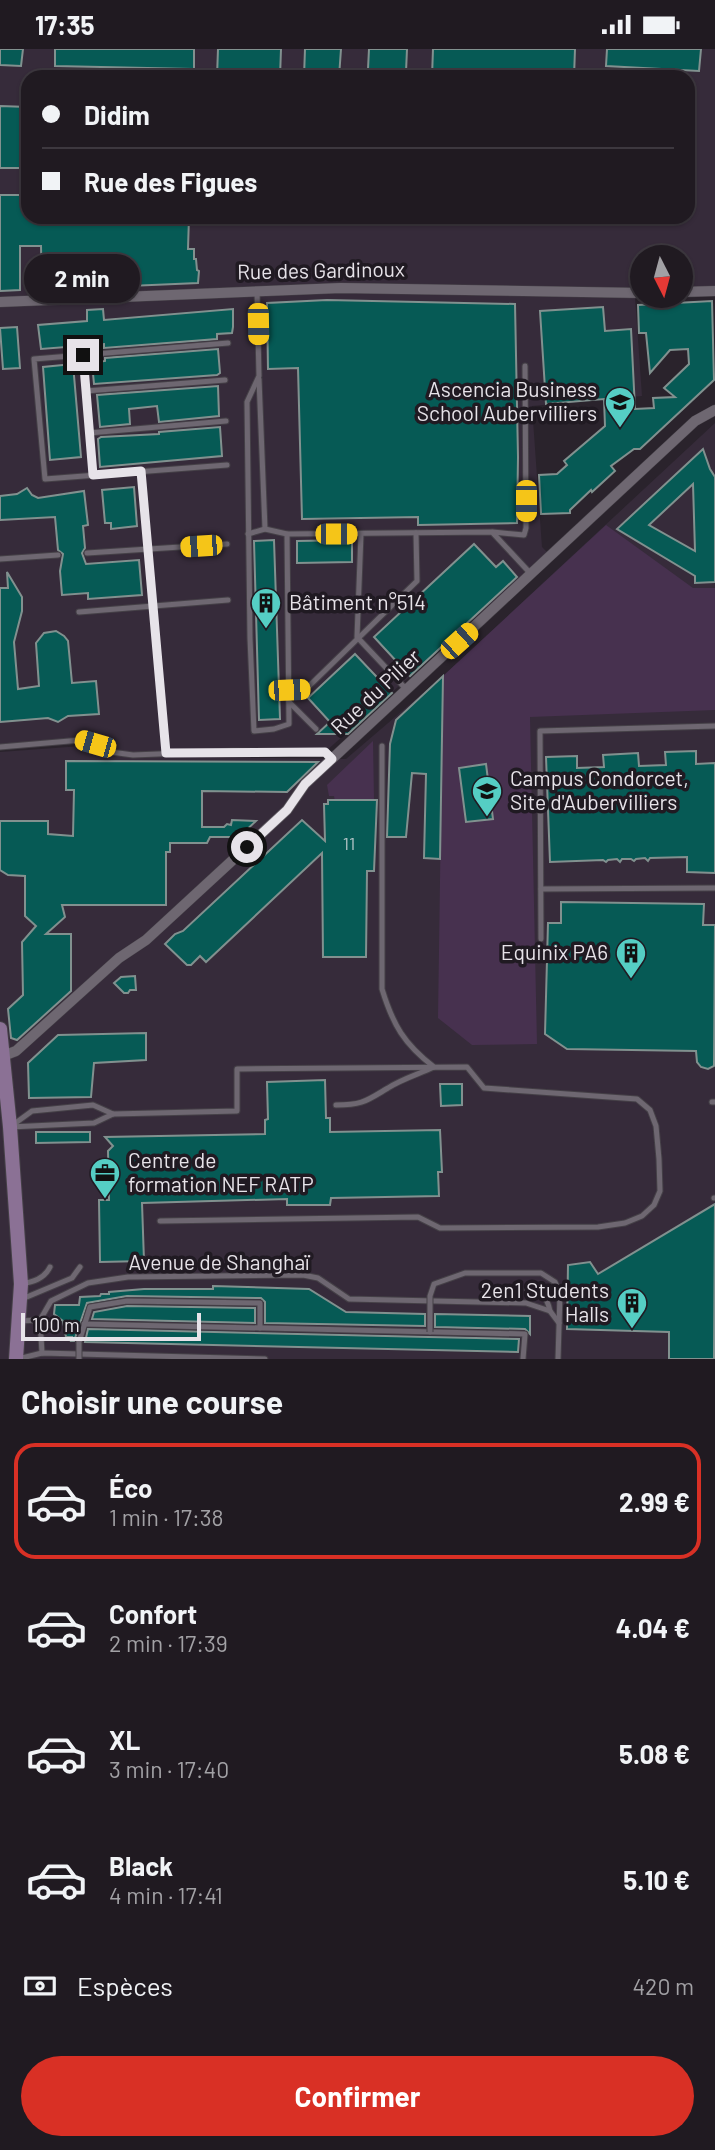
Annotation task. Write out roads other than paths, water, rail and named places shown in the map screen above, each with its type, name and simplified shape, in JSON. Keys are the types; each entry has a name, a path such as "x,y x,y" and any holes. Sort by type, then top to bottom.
{"main road":[{"path":"0,1029 21,1284 17,1359"}],"street":[{"name":"Rue des Gardinoux","path":"0,302 341,288 630,293"},
{"path":"693,292 715,291"},
{"name":"Rue du Pilier","path":"2,1056 16,1051 119,958 146,940 287,810 305,784 406,689 695,421 715,410"}],"lane":[{"path":"257,291 265,529"},
{"path":"228,343 34,359 45,478 228,465"},
{"path":"83,355 93,475"},
{"path":"248,534 265,529 287,534 492,532 524,535 525,366"},
{"path":"259,376 247,402 254,731 289,724 287,534"},
{"path":"86,391 225,380"},
{"path":"89,433 226,421"},
{"path":"141,471 166,753"},
{"path":"492,532 531,574"},
{"path":"289,690 305,689 417,582 416,533"},
{"path":"361,534 358,638 406,689"},
{"path":"87,553 227,544"},
{"path":"0,559 58,555"},
{"path":"79,612 228,600"},
{"path":"289,702 316,729"},
{"path":"541,939 540,730 715,726"},
{"path":"0,747 81,740 111,752 133,755 325,752 332,759"},
{"path":"382,746 382,989 401,1035 414,1052 434,1067"},
{"path":"541,889 715,888"},
{"path":"336,1105 356,1105 434,1067"},
{"path":"7,1134 94,1123 113,1114 237,1111 237,1069 467,1067 484,1088 636,1099 650,1110 656,1126 660,1191 654,1205 642,1216 625,1223 598,1227 440,1228 418,1217 160,1221"},
{"path":"7,1134 32,1111 93,1105 113,1114"},
{"path":"21,1284 46,1275 50,1267"},
{"path":"19,1300 72,1277 80,1267"},
{"path":"433,1332 430,1296 434,1284 465,1273 541,1273 555,1282 560,1294 558,1359"},
{"name":"Avenue de Shanghaï","path":"40,1320 51,1301 88,1283 128,1277 303,1275 318,1278 349,1299 526,1303 550,1311"},
{"path":"527,1289 540,1291 559,1323"},
{"path":"79,1359 79,1342 90,1307 105,1303 260,1303 260,1328"},
{"path":"19,1321 40,1320 43,1353"},
{"path":"84,1324 525,1334 523,1359"},
{"path":"17,1359 43,1353 265,1359"}],"place":[{"name":"Ascencia Business School Aubervilliers","path":"620,429"},
{"name":"Bâtiment n°514","path":"266,630"},
{"name":"Campus Condorcet, Site d'Aubervilliers","path":"487,818"},
{"name":"Equinix PA6","path":"631,980"},
{"name":"Centre de formation NEF RATP","path":"105,1200"},
{"name":"2en1 Students Halls","path":"632,1330"}]}
